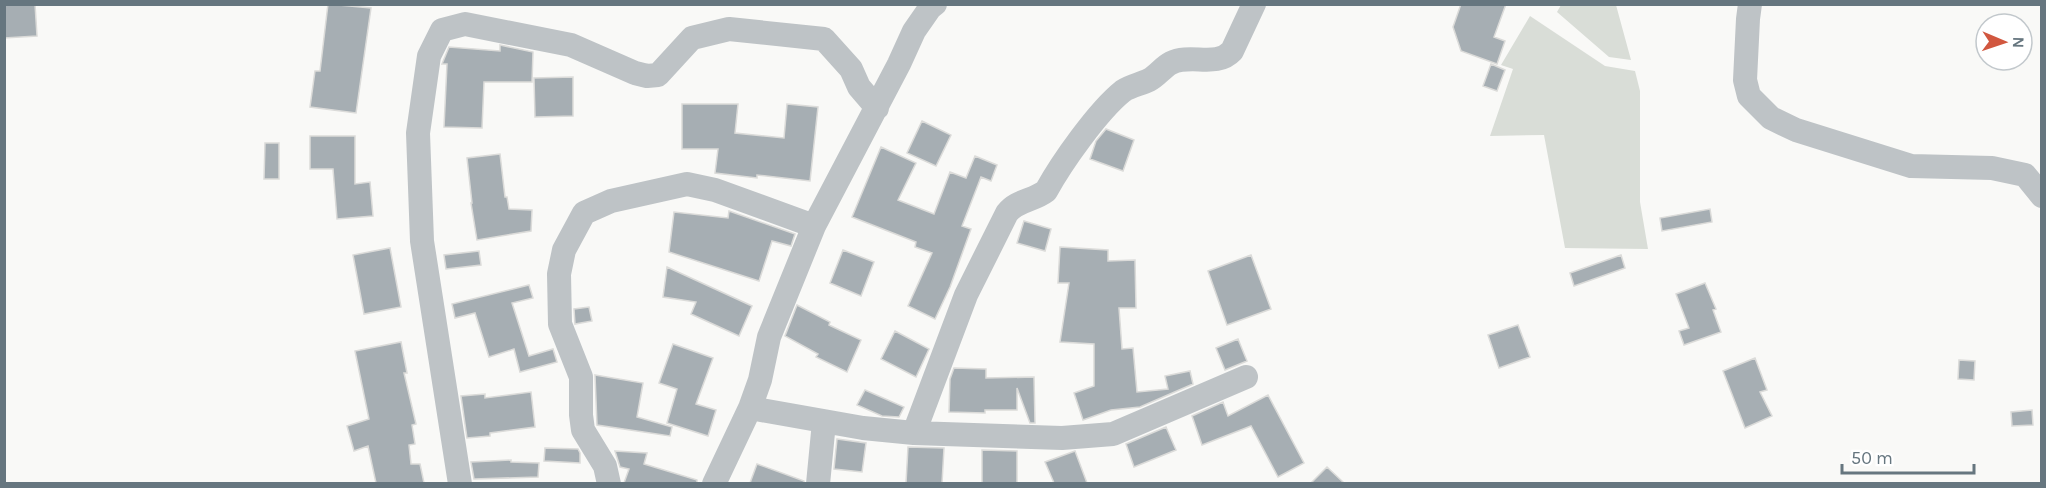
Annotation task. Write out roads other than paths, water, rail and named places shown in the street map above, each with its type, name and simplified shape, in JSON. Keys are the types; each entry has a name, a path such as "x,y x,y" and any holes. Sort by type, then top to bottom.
{"street":[{"path":"714,483 750,408 760,380 772,329 814,226 877,108 914,31 935,4"},
{"path":"914,433 966,295 1007,213 1016,203 1040,196 1046,190 1096,119 1124,91 1150,79 1170,63 1184,59 1220,60 1227,56 1232,51 1254,4"},
{"path":"1750,4 1745,80 1749,96 1771,118 1796,130 1911,166 2033,170 2042,196"},
{"path":"460,483 422,241 418,133 429,56 442,30 465,24 571,45 647,76 658,75 692,38 729,29 824,39 851,69 860,87 877,108"},
{"path":"609,483 605,466 583,430 581,377 560,324 558,274 564,250 584,213 611,201 687,184 714,190 814,226"},
{"path":"750,408 863,428 914,433 1062,438 1113,434 1246,377"},
{"path":"818,483 825,422"}]}
